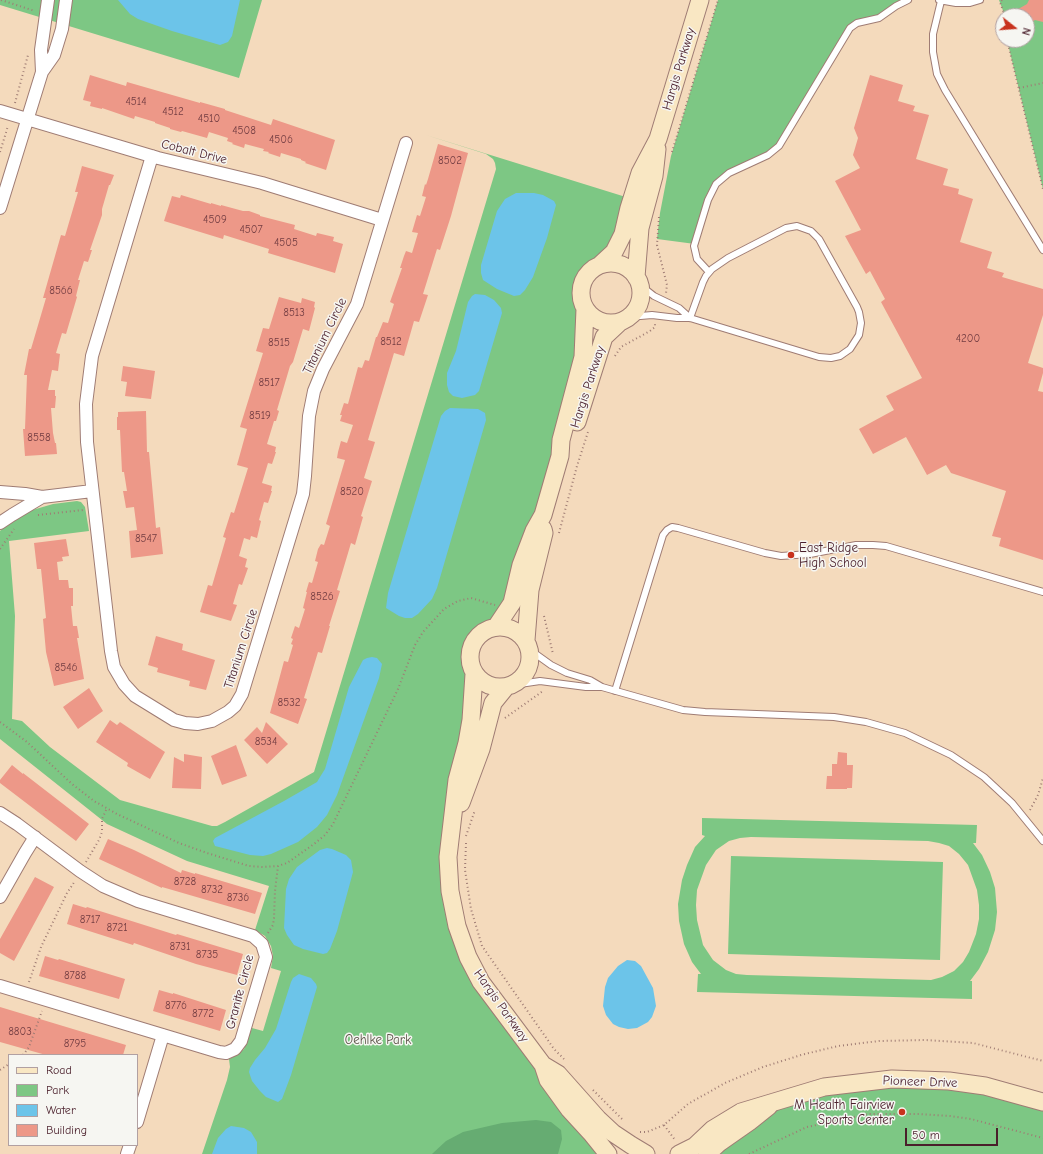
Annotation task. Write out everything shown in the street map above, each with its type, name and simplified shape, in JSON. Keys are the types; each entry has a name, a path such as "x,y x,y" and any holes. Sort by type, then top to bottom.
{"street":[{"path":"42,72 41,50 48,0"},
{"path":"0,208 42,72 54,55 62,29 66,0"},
{"name":"Hargis Parkway","path":"638,281 640,228 654,176 658,139 700,0"},
{"name":"Cobalt Drive","path":"6,113 152,156 262,183 382,220"},
{"name":"Hargis Parkway","path":"601,264 614,252 623,234 629,208 640,173 658,139"},
{"name":"Titanium Circle","path":"152,156 95,345 90,370 86,416 87,442 111,656 114,667 120,678 135,696 177,721 189,724 202,724 224,715 235,706 242,694 300,504 305,476 309,416 314,391 323,368 357,304 406,143"},
{"path":"601,264 621,264 629,269 638,281 641,295 639,302 636,309 625,320 610,324 600,322 592,317 585,309 581,301 580,292 586,275 593,268 601,264"},
{"name":"Hargis Parkway","path":"496,627 512,603 521,566 534,531 543,514 560,456 561,440 583,357 585,309"},
{"name":"Hargis Parkway","path":"560,456 570,442 604,336 625,320"},
{"path":"0,492 42,497 92,491"},
{"path":"0,524 42,497"},
{"name":"Hargis Parkway","path":"528,645 530,590 544,533 543,514"},
{"path":"496,627 513,629 520,634 528,645 531,659 529,669 523,678 509,686 497,688 488,685 480,681 474,674 470,654 472,645 478,636 486,630 496,627"},
{"name":"Hargis Parkway","path":"474,674 471,720 467,743 457,780 448,857 450,891 457,926 468,957 481,982 543,1065 548,1080 569,1109 608,1154"},
{"name":"Hargis Parkway","path":"451,827 481,748 493,703 509,686"},
{"name":"Granite Circle","path":"0,813 80,871 113,891 138,901 248,934 257,938 266,952 265,961 241,1041 232,1051 223,1053 0,986"},
{"path":"0,897 35,838"},
{"path":"138,1119 163,1035"},
{"name":"Hargis Parkway","path":"543,1065 558,1074 598,1120 613,1133 646,1154"},
{"name":"Pioneer Drive","path":"679,1154 695,1146 712,1129 741,1112 824,1087 892,1079 949,1081 985,1086 1043,1102"},
{"name":"Pioneer Drive","path":"707,1154 719,1143 774,1102"}],"lane":[{"path":"709,272 697,259 694,246 708,200 716,184 729,174 768,155 779,146 850,28 857,23 880,18 896,6 908,0"},
{"path":"980,0 963,3 940,0 933,34 933,52 937,74 945,90 1043,250"},
{"path":"625,320 652,315 690,318 826,358 835,358 846,353 853,346 859,335 861,323 860,312 819,239 815,234 807,229 797,226 786,228 723,261 709,272 700,288 690,318"},
{"path":"638,281 654,296 679,308 690,318"},
{"path":"615,691 663,535 667,530 672,528 678,528 765,553 781,556 810,554 856,545 886,546 1043,592"},
{"path":"528,645 551,665 567,672 590,680 602,687 676,709 834,717 871,723 917,738 951,755 984,777 1012,803 1043,841"},
{"path":"509,686 540,681 586,688 602,687"}],"path":[{"path":"1,0 35,11"},
{"path":"671,156 718,0"},
{"path":"34,16 36,6"},
{"path":"1010,48 1043,189"},
{"path":"0,152 6,113 29,53"},
{"path":"1019,88 1043,83"},
{"path":"660,212 657,245 667,285 666,295"},
{"path":"612,361 621,347 655,327"},
{"path":"559,537 577,466 590,429"},
{"path":"35,515 54,512 79,511"},
{"path":"0,549 17,526"},
{"path":"0,722 27,742 72,784 107,808 161,835 202,852 249,866 278,866 287,863 314,844 325,835 333,824 398,689 415,645 427,628 444,609 461,600 473,599 500,606"},
{"path":"543,611 553,657"},
{"path":"503,724 505,717 540,694 544,689"},
{"path":"1023,817 1034,803 1043,778"},
{"path":"476,807 466,837 465,870 471,909 482,946 554,1049 565,1060"},
{"path":"85,864 100,840 102,832 102,819 107,808"},
{"path":"268,933 273,925 278,866"},
{"path":"28,986 40,947 67,893 77,878"},
{"path":"24,1054 29,1046 43,1008"},
{"path":"635,1130 647,1132 664,1125 688,1104 725,1083 763,1067 801,1055 838,1046 879,1041 926,1040 973,1043 1043,1061"},
{"path":"592,1088 624,1122"},
{"path":"749,1154 807,1127 868,1114 919,1114 950,1116 971,1119 1043,1138"}],"green space":[{"path":"0,0 262,0 239,78 0,5"},
{"path":"718,0 908,0 884,16 857,23 779,146 729,173 716,184 695,244 657,239 660,213 671,156"},
{"path":"999,0 1043,0 1043,189 1009,48 1035,48 1035,8 1002,8"},
{"name":"Oehlke Park","path":"426,135 629,198 620,233 600,258 584,270 577,283 576,293 579,334 558,443 511,588 491,621 476,632 468,644 466,655 468,677 448,920 602,1154 202,1154 227,1080 230,1067 229,1059 244,1049 252,1028 263,1031 281,971 271,968 273,956 271,946 265,936 255,930 269,886 187,861 107,824 0,739 0,531 29,511 53,504 77,501 81,502 85,507 89,531 9,541 15,616 12,719 22,721 50,747 120,800 212,826 217,826 225,822 314,772 496,169 493,159 486,154"},
{"path":"702,818 977,825 976,843 973,843 982,855 990,872 995,888 997,912 995,930 988,952 979,969 970,981 972,981 972,999 697,992 698,974 701,974 692,962 684,944 679,921 678,904 682,880 687,865 695,847 705,836 702,835","holes":["751,837 928,841 949,846 959,854 968,865 977,890 979,905 979,919 976,934 969,952 963,962 954,971 942,977 931,980 736,974 726,970 713,960 703,945 697,920 697,890 706,865 716,850 729,841"]},
{"path":"731,856 943,862 940,960 728,954"},
{"name":"M Health Fairview Sports Center","path":"892,1079 1043,1102 1043,1154 707,1154 774,1102"},
{"path":"536,1120 551,1122 561,1130 562,1139 558,1154 432,1154 446,1141 463,1132 502,1123"}],"water":[{"path":"118,0 240,0 232,36 228,42 220,45 138,19 130,14"},
{"path":"516,193 534,193 543,195 554,201 556,205 547,238 533,277 520,295 514,296 497,289 483,280 481,265 497,211 505,199"},
{"path":"475,294 485,295 494,300 501,308 502,313 479,391 475,395 462,398 453,396 449,392 447,385 447,373 456,351 468,302"},
{"path":"450,408 478,409 485,413 486,420 437,588 432,599 418,614 412,618 405,618 386,608 388,593 441,416"},
{"path":"372,657 377,658 382,664 379,678 337,795 327,815 317,827 298,842 271,854 263,856 250,855 215,846 213,841 215,838 317,782 325,769 349,687 363,660"},
{"path":"327,848 346,855 351,860 353,872 337,931 330,949 327,953 323,954 294,945 284,928 286,889 289,879 297,867 320,850"},
{"path":"627,960 635,961 641,966 653,988 656,1006 652,1017 648,1022 637,1028 628,1029 613,1024 606,1015 603,1006 605,987 608,978 618,966"},
{"path":"299,974 311,978 317,987 291,1075 282,1099 278,1102 266,1097 260,1091 252,1081 249,1072 255,1060 265,1048 276,1029 291,982 293,978"},
{"path":"231,1126 244,1128 251,1132 257,1142 257,1154 212,1154 218,1138"}],"building":[{"path":"1029,0 1043,0 1043,22 1035,20 1035,8 1020,8 1027,4"},
{"path":"90,75 126,86 127,82 200,102 271,125 273,119 335,140 326,170 305,163 306,162 301,159 281,153 280,157 263,151 264,149 245,144 244,148 227,141 228,138 209,132 207,138 170,129 155,122 135,116 134,119 102,108 90,106 91,102 83,100"},
{"path":"870,75 903,85 898,101 915,106 913,111 929,115 916,159 948,169 943,185 959,189 958,194 973,199 960,242 992,252 987,268 1004,273 1002,277 1043,289 1043,315 1028,363 1043,368 1038,391 1043,392 1043,560 999,546 1001,538 992,536 1006,491 951,473 946,465 927,475 906,437 873,454 859,429 894,410 886,396 922,378 881,302 885,299 870,271 866,274 845,236 861,230 835,181 860,168 853,155 858,138 854,128"},
{"path":"438,144 468,153 451,216 440,250 437,249 423,294 428,295 419,322 414,321 404,356 394,353 379,403 368,440 375,442 364,478 372,481 361,516 363,517 355,545 351,543 337,590 340,591 330,626 322,653 318,652 304,698 307,699 298,724 270,713 284,661 288,662 293,645 291,644 293,639 291,638 295,626 299,628 305,609 303,608 306,592 309,582 312,583 318,562 315,561 318,549 321,544 324,545 330,526 326,524 345,460 337,458 338,452 341,441 347,443 353,425 340,421 342,415 340,415 344,403 348,404 358,367 362,368 365,360 369,361 376,337 383,322 388,323 394,304 390,302 402,268 400,268 404,256 406,251 412,253 418,233 412,232 417,215 420,216 426,197 422,196"},
{"path":"82,166 114,175 109,185 102,209 102,215 90,250 92,250 88,262 84,261 78,280 80,280 77,297 66,334 62,333 56,353 60,354 58,371 52,370 48,390 55,390 56,396 55,408 51,408 53,433 57,454 25,456 23,429 25,429 27,375 24,375 29,349 31,349 46,298 43,298 61,235 65,236 78,192 75,192"},
{"path":"181,195 211,204 249,211 260,216 295,225 294,229 316,236 317,233 334,237 333,241 343,244 335,273 268,253 269,249 224,235 223,239 164,221 172,196 180,198"},
{"path":"279,297 301,303 302,298 315,302 315,308 309,331 303,329 277,410 279,411 276,421 274,421 267,444 276,447 276,452 272,464 268,463 262,483 272,486 272,491 268,503 264,502 259,520 261,521 257,538 251,536 250,540 244,538 239,556 247,559 245,567 248,568 242,585 239,584 233,604 237,605 231,621 200,612 208,585 212,586 226,538 223,537 231,512 234,513 248,468 237,465 247,429 240,427 263,353 256,351 263,328 269,329"},
{"path":"123,366 155,371 151,399 125,396 127,382 121,381"},
{"path":"146,411 147,452 149,452 156,528 160,527 163,554 131,558 129,531 137,530 134,507 126,508 123,491 127,491 124,472 122,472 120,430 117,430 117,417 118,412"},
{"path":"66,539 69,556 62,557 63,561 57,562 59,580 68,580 69,588 73,588 73,606 71,606 73,626 77,626 79,638 77,638 84,679 54,686 46,652 43,619 46,618 41,569 37,569 34,543"},
{"path":"156,636 183,644 182,650 215,660 206,690 189,686 190,681 157,672 158,668 148,665"},
{"path":"89,688 103,711 78,729 63,707"},
{"path":"110,720 117,725 120,722 165,752 150,779 127,766 128,763 96,742"},
{"path":"266,722 288,744 267,764 244,740 257,727 262,733"},
{"path":"236,745 247,776 222,785 211,756"},
{"path":"838,752 847,753 847,765 853,765 852,788 826,789 827,776 832,776 832,764 837,764"},
{"path":"184,754 202,757 201,789 172,788 174,757 184,762"},
{"path":"12,765 89,824 76,841 0,783 0,780"},
{"path":"108,839 181,873 182,870 195,873 262,893 255,914 162,888 99,859"},
{"path":"35,877 54,887 14,961 0,953 0,939"},
{"path":"73,904 243,954 237,975 196,964 134,943 133,945 67,924"},
{"path":"45,956 125,979 119,999 39,976"},
{"path":"159,990 226,1010 220,1031 153,1011"},
{"path":"0,1007 126,1045 123,1054 42,1054 0,1042"}],"place":[{"name":"East Ridge High School","path":"791,555"},
{"name":"M Health Fairview Sports Center","path":"902,1112"}]}
